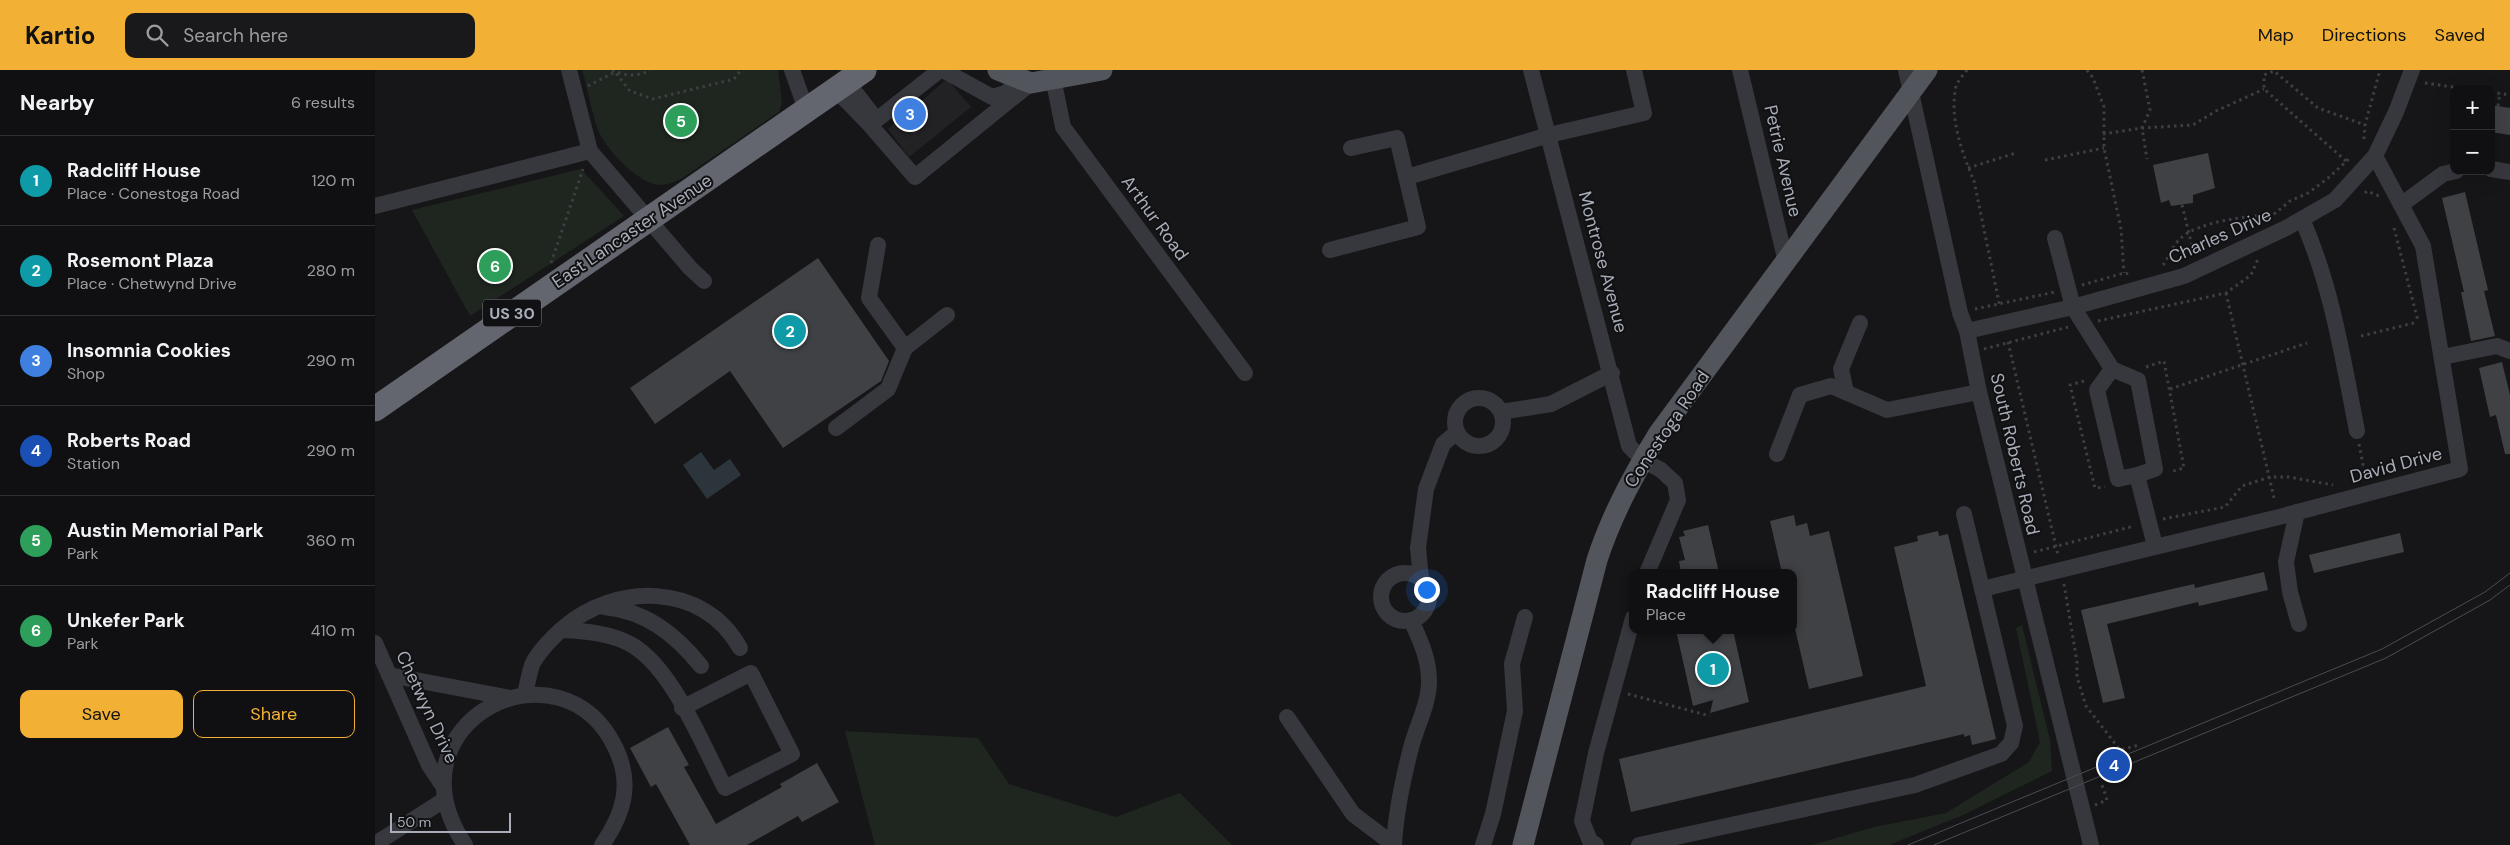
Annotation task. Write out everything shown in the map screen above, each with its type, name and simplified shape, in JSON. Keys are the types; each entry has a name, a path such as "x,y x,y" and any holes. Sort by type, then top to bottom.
{"highway":[{"name":"East Lancaster Avenue","path":"375,409 649,218 807,112 849,81"}],"main road":[{"path":"998,70 1036,78 1102,70"},
{"name":"Conestoga Road","path":"1523,845 1600,552 1607,531 1626,489 1659,433 1927,70"}],"street":[{"path":"569,70 590,151 690,268 705,281"},
{"path":"792,70 807,112"},
{"path":"873,122 941,70 992,97 1006,94 1036,78"},
{"name":"Montrose Avenue","path":"1531,70 1629,446 1643,460 1661,470 1675,483 1679,500 1649,569"},
{"path":"1407,177 1549,135 1644,113 1634,70"},
{"name":"Petrie Avenue","path":"1741,70 1786,262"},
{"name":"South Roberts Road","path":"1906,70 1960,313 1967,331 1979,392 2024,579 2091,845"},
{"name":"Charles Drive","path":"1967,331 2073,307 2184,276 2301,219 2335,200 2375,156 2397,112 2412,70"},
{"path":"849,81 873,122 915,177 1036,78"},
{"name":"Arthur Road","path":"1036,78 1063,127 1245,372"},
{"path":"1330,250 1418,227 1397,138 1351,148"},
{"path":"375,206 590,151"},
{"name":"David Drive","path":"1982,589 2279,517 2297,512 2367,483 2460,469 2423,246 2375,156"},
{"path":"2495,170 2510,172"},
{"path":"2401,204 2443,174 2450,172"},
{"path":"2301,219 2318,256 2329,293 2357,431"},
{"path":"2055,238 2073,307 2112,369 2138,380 2155,468 2137,475 2118,479 2097,390 2112,369"},
{"path":"878,245 869,298 905,348"},
{"path":"836,428 888,389 905,348 947,315"},
{"path":"1839,389 1841,369 1860,323"},
{"path":"2442,357 2497,346 2510,351"},
{"path":"1501,412 1551,404 1611,373"},
{"path":"1777,454 1800,395 1839,389 1887,410 1979,392"},
{"path":"1487,399 1495,404 1501,412 1503,421 1501,431 1496,439 1489,444 1470,445 1462,440 1457,432 1455,423 1456,413 1461,405 1469,400 1487,399"},
{"path":"1421,579 1418,548 1426,489 1443,444 1457,432"},
{"path":"2137,475 2155,546"},
{"path":"2297,512 2286,562 2290,592 2299,624"},
{"path":"1639,845 1915,785 2001,754 2011,743 2015,726 1963,514"},
{"path":"1404,573 1421,579 1427,586 1429,596 1428,605 1423,613 1416,619 1406,622 1389,616 1383,608 1381,599 1382,589 1387,581 1394,575 1404,573"},
{"path":"465,845 452,824 444,793 446,762 455,740 469,722 488,707 517,696 533,664 552,638 577,615 630,596 660,594 700,607 732,634 740,648"},
{"path":"599,606 623,608 646,617 666,630 701,666"},
{"path":"1483,845 1493,814 1515,711 1512,664 1525,617"},
{"path":"1287,717 1353,814 1394,845 1396,806 1425,706 1429,682 1426,652 1411,620"},
{"path":"561,630 591,632 631,645 646,656 670,684 682,708 725,788 792,754 751,673 682,708"},
{"path":"1596,845 1590,841 1583,822 1596,753 1629,633"},
{"name":"Chetwyn Drive","path":"375,643 429,764 444,793"},
{"path":"389,675 517,696 557,697 586,710 609,732 622,761 625,793 617,824 602,845"},
{"path":"381,843 444,793"}],"path":[{"path":"575,94 613,71 634,75 650,70"},
{"path":"613,71 630,91 653,99 734,79 741,70"},
{"path":"1967,70 1957,84 1953,113 1968,168 1974,181 1999,303 2056,546 2077,662 2077,677 2086,706 2120,750 2139,745"},
{"path":"2087,70 2093,78 2105,107 2104,148 2121,229 2125,273"},
{"path":"2142,70 2149,110 2142,128 2147,159"},
{"path":"2362,143 2380,70"},
{"path":"2346,161 2264,89 2264,75 2274,71 2318,108 2365,125"},
{"path":"2425,83 2450,87"},
{"path":"2103,134 2142,128 2193,126 2216,111 2264,89"},
{"path":"2495,92 2510,95"},
{"path":"2498,106 2500,93"},
{"path":"2045,160 2104,148"},
{"path":"1968,168 2016,153"},
{"path":"2160,268 2179,239 2188,232 2248,215 2273,215 2290,200 2308,193 2327,179 2353,155"},
{"path":"557,262 549,267 583,168 589,175"},
{"path":"2361,196 2367,191 2382,198"},
{"path":"2182,205 2198,270"},
{"path":"2392,222 2398,239 2420,331"},
{"path":"1971,352 2070,327 2086,326 2226,293 2251,275 2261,254"},
{"path":"1960,313 1999,303 2068,290 2125,273 2132,274"},
{"path":"2226,293 2279,517"},
{"path":"2361,336 2418,322"},
{"path":"2086,326 2103,329"},
{"path":"2170,389 2307,343"},
{"path":"2143,368 2165,361 2184,468 2166,473"},
{"path":"2092,379 2070,384 2095,488 2110,486"},
{"path":"2357,431 2367,483"},
{"path":"2158,515 2160,520 2225,507 2243,486 2269,477 2289,477 2335,486"},
{"path":"2019,556 2143,524"},
{"path":"1613,691 1710,716"},
{"path":"2082,809 2107,800 2102,785"}],"shaded area":[{"path":"582,70 778,70 782,103 779,112 681,179 659,185 650,183 632,172 602,138 598,130"},
{"path":"947,79 971,107 909,157 888,129"},
{"path":"581,169 624,216 470,316 412,210"},
{"path":"701,452 714,470 730,459 741,475 707,499 683,465"},
{"path":"2022,625 2050,740 2052,771 1963,815 1889,845 1812,845 1874,827 1946,813 2029,762 2040,742 2016,628"},
{"path":"845,731 978,738 1009,784 1116,817 1180,793 1232,845 875,845"}],"building":[{"path":"2495,106 2510,108 2510,135 2495,133"},
{"path":"2208,153 2215,188 2193,195 2193,203 2171,206 2169,200 2161,203 2153,165"},
{"path":"2465,192 2488,290 2484,291 2495,336 2471,341 2461,292 2464,292 2442,198"},
{"path":"818,258 889,361 881,381 783,448 730,371 655,424 630,388"},
{"path":"2502,362 2510,395 2510,454 2505,454 2496,415 2490,417 2479,368"},
{"path":"1794,515 1796,526 1807,523 1810,536 1829,531 1863,676 1809,689 1796,634 1797,569 1781,569 1770,521"},
{"path":"1708,525 1718,569 1680,569 1679,561 1685,560 1679,537 1685,536 1683,531"},
{"path":"1938,531 1939,536 1948,534 1996,739 1972,745 1970,735 1964,737 1964,734 1631,812 1619,759 1926,686 1894,547 1918,541 1917,536"},
{"path":"2400,533 2404,552 2314,573 2309,555"},
{"path":"2264,572 2268,590 2199,606 2198,602 2107,624 2125,698 2103,703 2081,610 2194,584 2195,588"},
{"path":"1677,634 1734,634 1749,702 1710,713 1713,700 1693,706"},
{"path":"668,727 689,765 684,767 716,824 782,787 780,784 817,763 839,802 802,822 798,816 747,845 690,845 656,784 651,787 630,748"}],"tram line":[{"path":"1908,845 2382,649 2485,592 2510,573"},
{"path":"1934,845 2386,658 2490,600 2510,585"}],"place":[{"name":"Insomnia Cookies","path":"910,114"},
{"name":"Austin Memorial Park","path":"681,121"},
{"name":"Unkefer Park","path":"495,266"},
{"name":"Rosemont Plaza","path":"790,331"},
{"name":"Radcliff House","path":"1713,669"},
{"name":"Roberts Road","path":"2114,765"}]}
